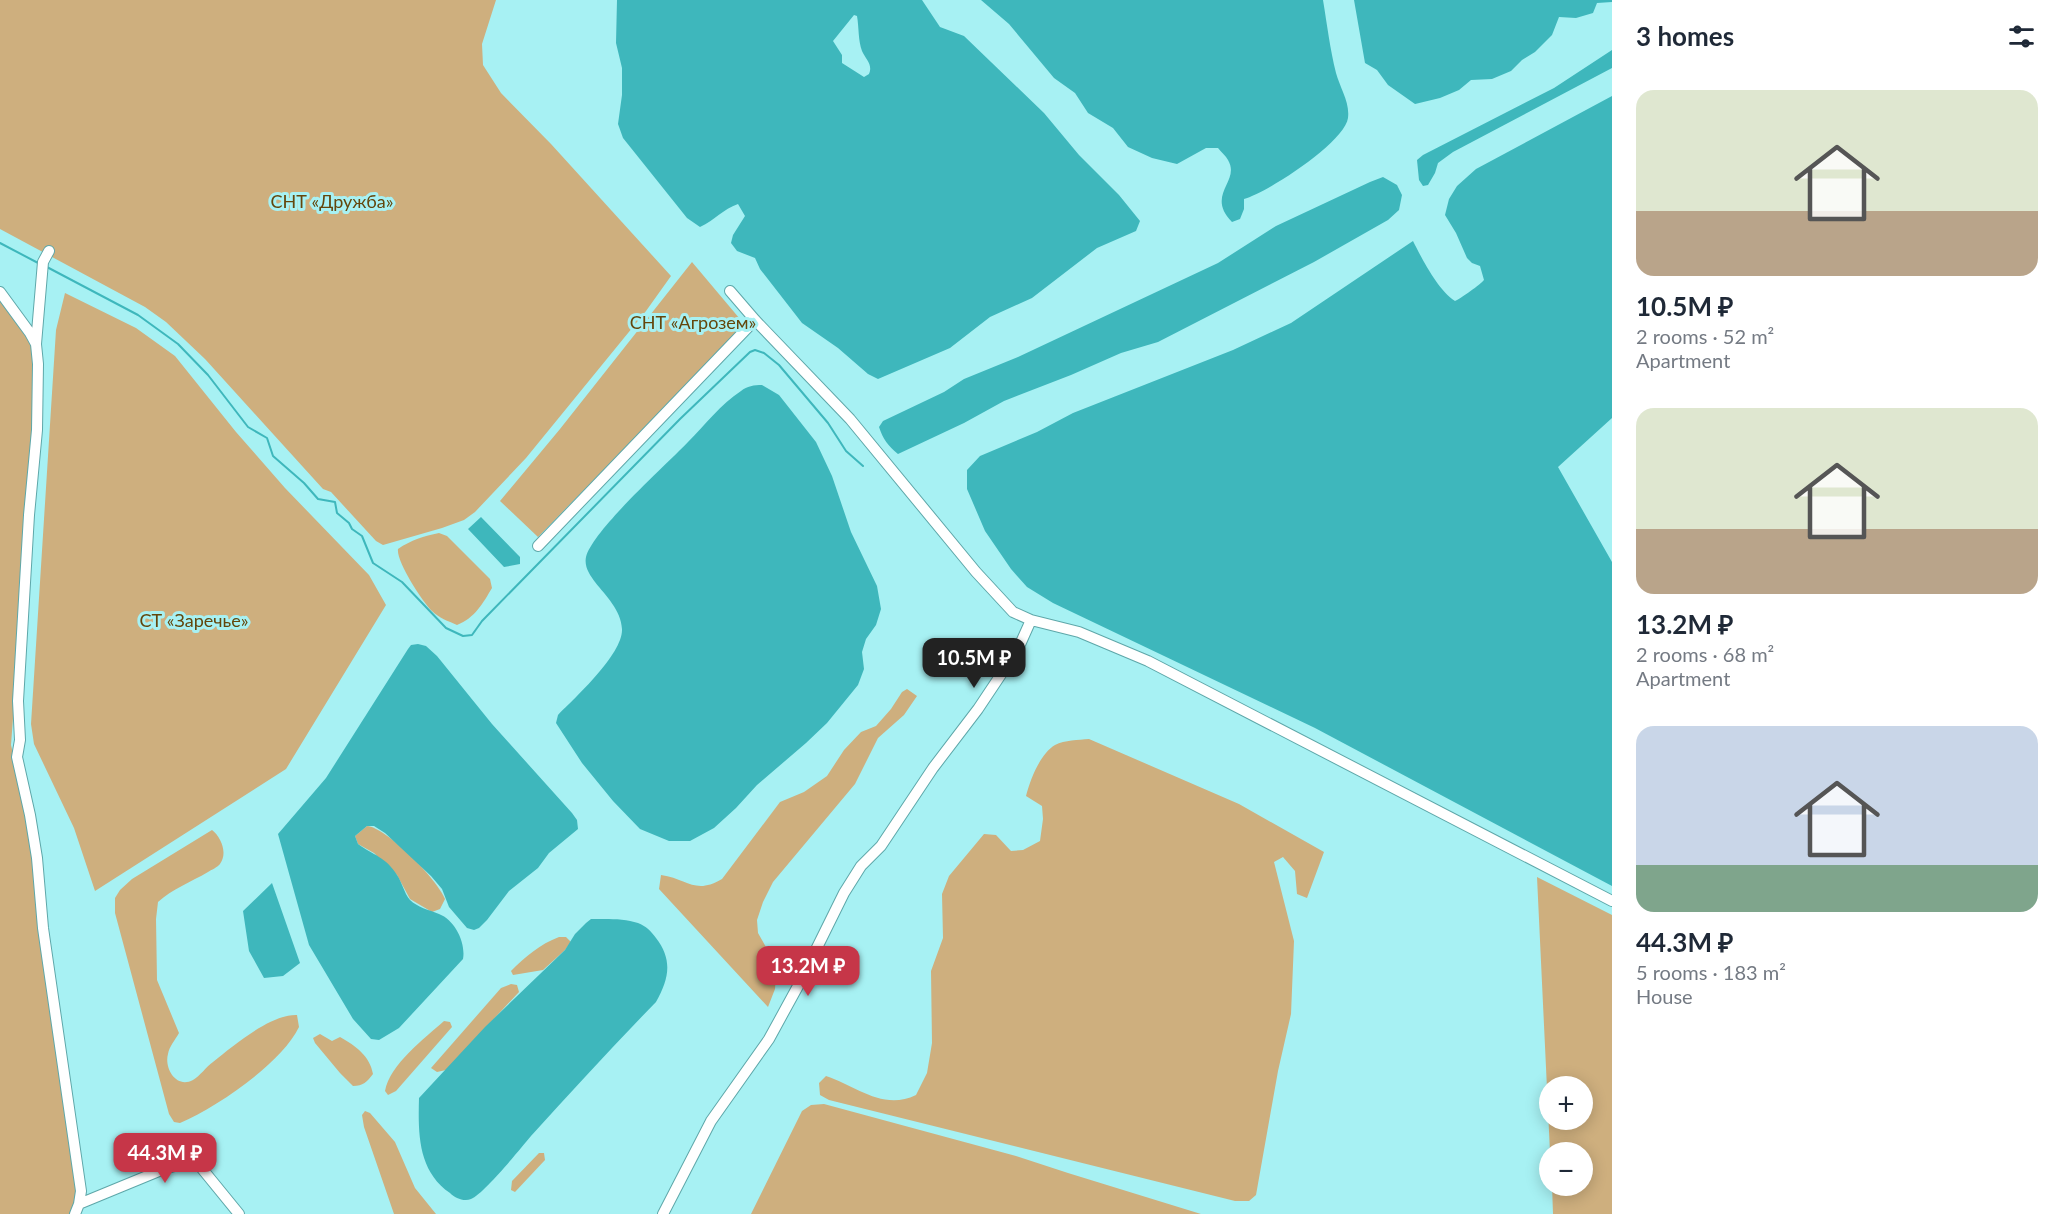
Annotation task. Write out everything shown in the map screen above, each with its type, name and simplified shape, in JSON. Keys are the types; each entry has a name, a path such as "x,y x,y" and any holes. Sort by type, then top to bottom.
{"street":[{"path":"49,251 44,262 36,344 37,430 29,515 18,701 20,740 17,757 37,858 44,928 81,1191 77,1209"},
{"path":"730,291 850,419 1000,600 1013,612 1031,620 1079,632 1148,661 1612,901"},
{"path":"0,292 36,344"},
{"path":"538,546 755,320"},
{"path":"663,1214 711,1121 769,1039 855,875 881,846 933,768 978,709 1018,649 1031,620"},
{"path":"77,1209 164,1169 195,1160 238,1214"}],"green space":[{"name":"СНТ «Дружба»","path":"0,0 496,0 482,44 483,65 501,93 551,144 671,276 646,311 526,458 475,512 464,520 442,528 383,545 376,541 331,492 323,489 205,359 166,322 145,307 0,229"},
{"name":"СНТ «Агрозем»","path":"692,262 745,325 538,537 500,501"},
{"name":"СТ «Заречье»","path":"65,293 136,328 175,356 285,488 369,575 386,605 286,769 95,891 74,828 34,744 31,724 56,330"},
{"path":"0,296 30,339 34,357 35,425 11,745 28,817 78,1192 72,1214 0,1214"},
{"path":"439,533 447,536 490,579 492,588 474,614 457,625 432,611 410,581 398,555 398,549 408,543"},
{"path":"907,689 917,696 904,715 878,738 855,784 773,882 763,902 757,920 758,933 771,956 776,975 775,989 768,1007 659,889 661,875 698,886 713,884 722,879 780,802 804,792 827,776 844,750 861,732 876,726 902,692"},
{"path":"1089,739 1239,804 1324,852 1307,898 1297,894 1295,871 1283,857 1274,862 1294,941 1291,1014 1278,1071 1256,1195 1249,1201 1235,1201 829,1100 820,1095 819,1083 826,1076 881,1099 904,1099 916,1095 927,1073 932,1043 931,971 943,938 942,894 949,876 984,834 996,835 1011,851 1023,850 1040,841 1042,806 1026,796 1036,768 1055,745 1067,741"},
{"path":"367,826 386,835 433,880 445,899 440,909 432,912 410,899 397,875 374,853 358,844 355,836"},
{"path":"212,830 218,837 223,850 220,864 175,889 158,902 157,980 179,1033 169,1051 167,1060 170,1071 181,1082 193,1080 231,1047 265,1025 287,1016 297,1015 299,1027 278,1055 247,1083 212,1106 180,1123 174,1122 169,1114 115,913 115,898 132,879"},
{"path":"1537,877 1612,915 1612,1214 1553,1214 1552,1196 1593,1196 1593,1142 1550,1142 1549,1130 1593,1130 1593,1076 1546,1076"},
{"path":"559,937 566,937 571,942 543,970 513,975 511,971 527,956 545,943"},
{"path":"511,984 517,985 519,992 446,1070 437,1072 431,1068 501,988"},
{"path":"444,1021 450,1022 452,1027 396,1091 388,1095 385,1091 394,1071 418,1044"},
{"path":"320,1034 332,1041 340,1037 361,1052 369,1062 373,1074 369,1079 353,1086 315,1043 313,1038"},
{"path":"824,1104 1016,1156 1201,1214 751,1214 802,1111 811,1105"},
{"path":"365,1111 370,1113 395,1142 415,1188 436,1214 394,1214 364,1127 362,1115"},
{"path":"539,1153 544,1153 545,1160 515,1192 511,1190 512,1181"}],"water":[{"path":"617,0 922,0 940,27 964,36 1044,113 1140,221 1136,231 1097,248 1032,298 990,317 950,348 878,379 868,374 838,348 802,323 760,269 755,258 737,251 731,243 733,235 745,216 738,204 700,227 687,218 623,138 618,124 622,95 622,68 616,43","holes":["854,15 857,16 861,47 870,67 869,74 864,77 842,63 842,55 833,41"]},
{"path":"981,0 1323,0 1330,46 1346,101 1348,118 1344,128 1320,153 1270,187 1244,199 1244,209 1240,219 1232,222 1222,204 1222,196 1231,168 1227,158 1218,148 1206,148 1177,164 1152,158 1128,147 1113,128 1088,113 1075,93 1054,78 1009,24"},
{"path":"1354,0 1612,0 1612,2 1597,3 1593,13 1576,18 1559,17 1552,35 1511,71 1492,79 1471,80 1459,90 1440,98 1415,104 1388,85 1377,70 1365,63"},
{"path":"1612,50 1612,68 1453,152 1438,163 1428,185 1423,186 1419,180 1417,160 1423,155 1554,88"},
{"path":"1612,96 1612,418 1558,467 1612,562 1612,886 1315,728 1053,603 1027,587 1011,569 985,531 967,489 967,470 980,456 1037,432 1073,413 1233,350 1291,323 1413,241 1437,282 1449,296 1455,301 1458,300 1484,280 1480,266 1467,258 1445,215 1449,199 1457,186 1476,169"},
{"path":"1383,177 1397,185 1402,195 1399,210 1388,220 1314,262 1158,342 1121,353 1004,401 898,454 882,435 879,427 883,421 944,392 964,379 1018,357 1218,263 1276,226"},
{"path":"762,385 779,395 816,442 832,476 851,532 877,586 881,609 876,625 866,639 862,652 864,669 858,685 827,723 757,785 714,828 690,841 669,841 640,829 613,801 582,763 556,723 558,715 607,662 620,639 622,629 619,616 612,604 589,574 586,557 591,545 616,515 720,408 746,388"},
{"path":"481,517 520,557 520,564 504,567 468,529"},
{"path":"411,645 426,646 437,656 492,724 572,813 577,820 578,829 549,853 538,868 509,891 487,920 474,930 467,928 449,907 442,889 431,876 385,833 374,826 367,826 355,836 358,844 384,860 393,869 410,900 450,921 463,946 463,959 399,1028 379,1040 371,1039 353,1019 309,945 278,834 326,778 408,649"},
{"path":"272,883 300,963 283,976 264,978 249,951 243,911"},
{"path":"591,919 633,921 650,931 661,946 667,962 666,977 660,994 656,1002 577,1085 484,1189 471,1199 457,1198 439,1184 426,1163 420,1138 419,1098 485,1027 565,950 575,934"}],"waterway":[{"path":"0,243 40,264"},
{"path":"45,266 138,315 178,344 208,375 248,427 267,438 273,456 304,483 318,499 335,502 337,513 362,536 373,563 402,582 446,628 463,636 472,635 482,621 680,419 750,352 755,350 764,353 779,365 828,423 846,451 863,466"}]}
